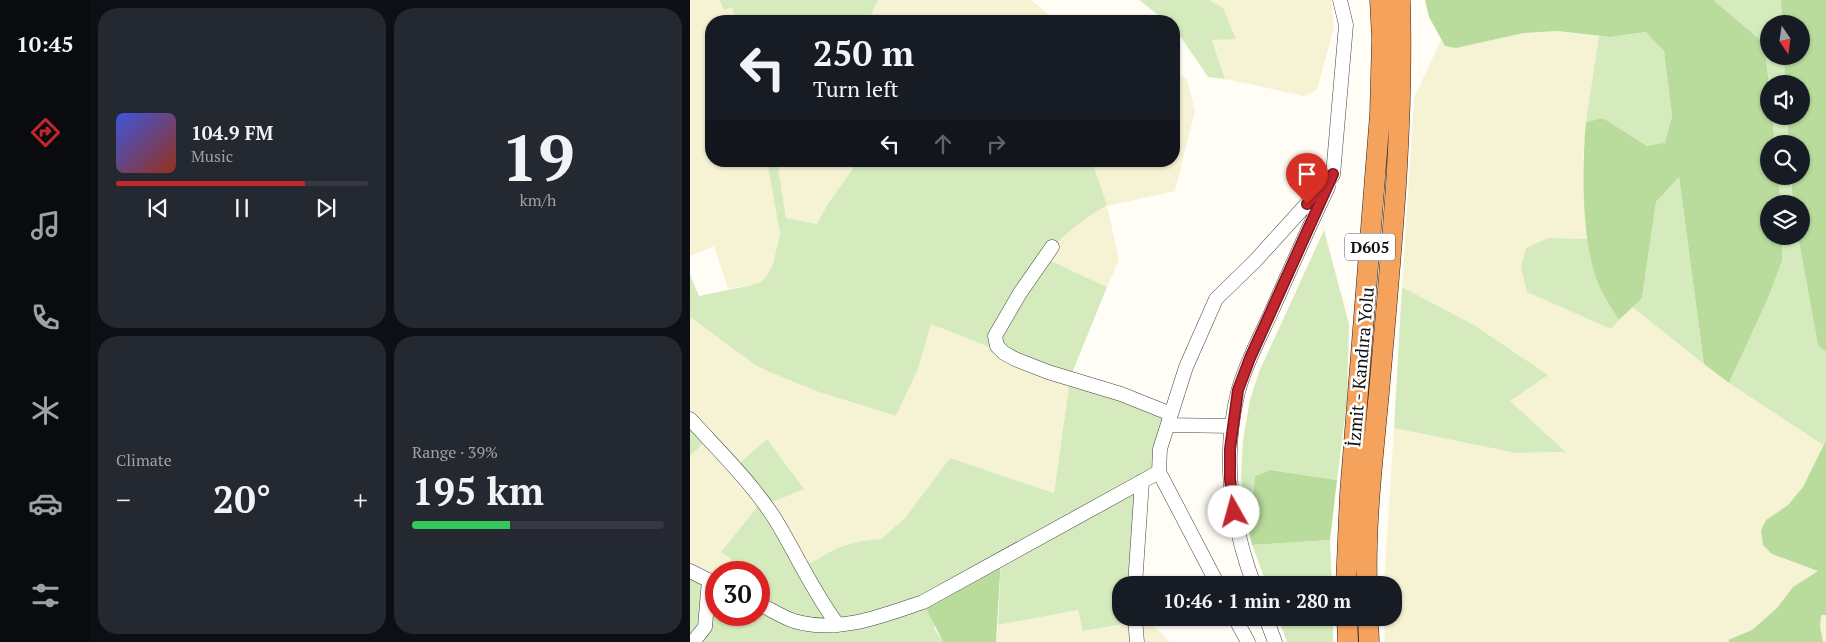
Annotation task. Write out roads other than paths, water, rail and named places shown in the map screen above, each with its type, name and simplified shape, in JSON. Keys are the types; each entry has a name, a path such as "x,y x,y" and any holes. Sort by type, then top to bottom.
{"highway":[{"name":"İzmit - Kandıra Yolu","path":"1346,576 1350,494 1380,114 1382,38 1380,0"},
{"path":"1367,576 1371,480 1396,193 1400,90 1400,0"},
{"path":"1347,626 1348,642"},
{"path":"1368,626 1369,642"}],"street":[{"path":"1250,576 1240,541 1230,479 1232,426 1238,390 1250,358 1333,174 1346,25 1340,0"},
{"path":"1213,576 1159,472 1160,449 1186,367 1216,299 1255,261 1333,174"},
{"path":"1052,247 1020,293 996,336 997,346 1004,353 1040,369 1121,394 1170,420 1232,426"},
{"path":"690,419 758,495 775,519 810,586 838,625"},
{"path":"770,609 794,621 830,626 860,622 923,602 1159,472"},
{"path":"1136,576 1142,481"},
{"path":"690,571 705,578"},
{"path":"693,642 705,626"},
{"path":"1135,626 1137,642"},
{"path":"1239,626 1248,642"},
{"path":"1269,626 1275,642"}]}
